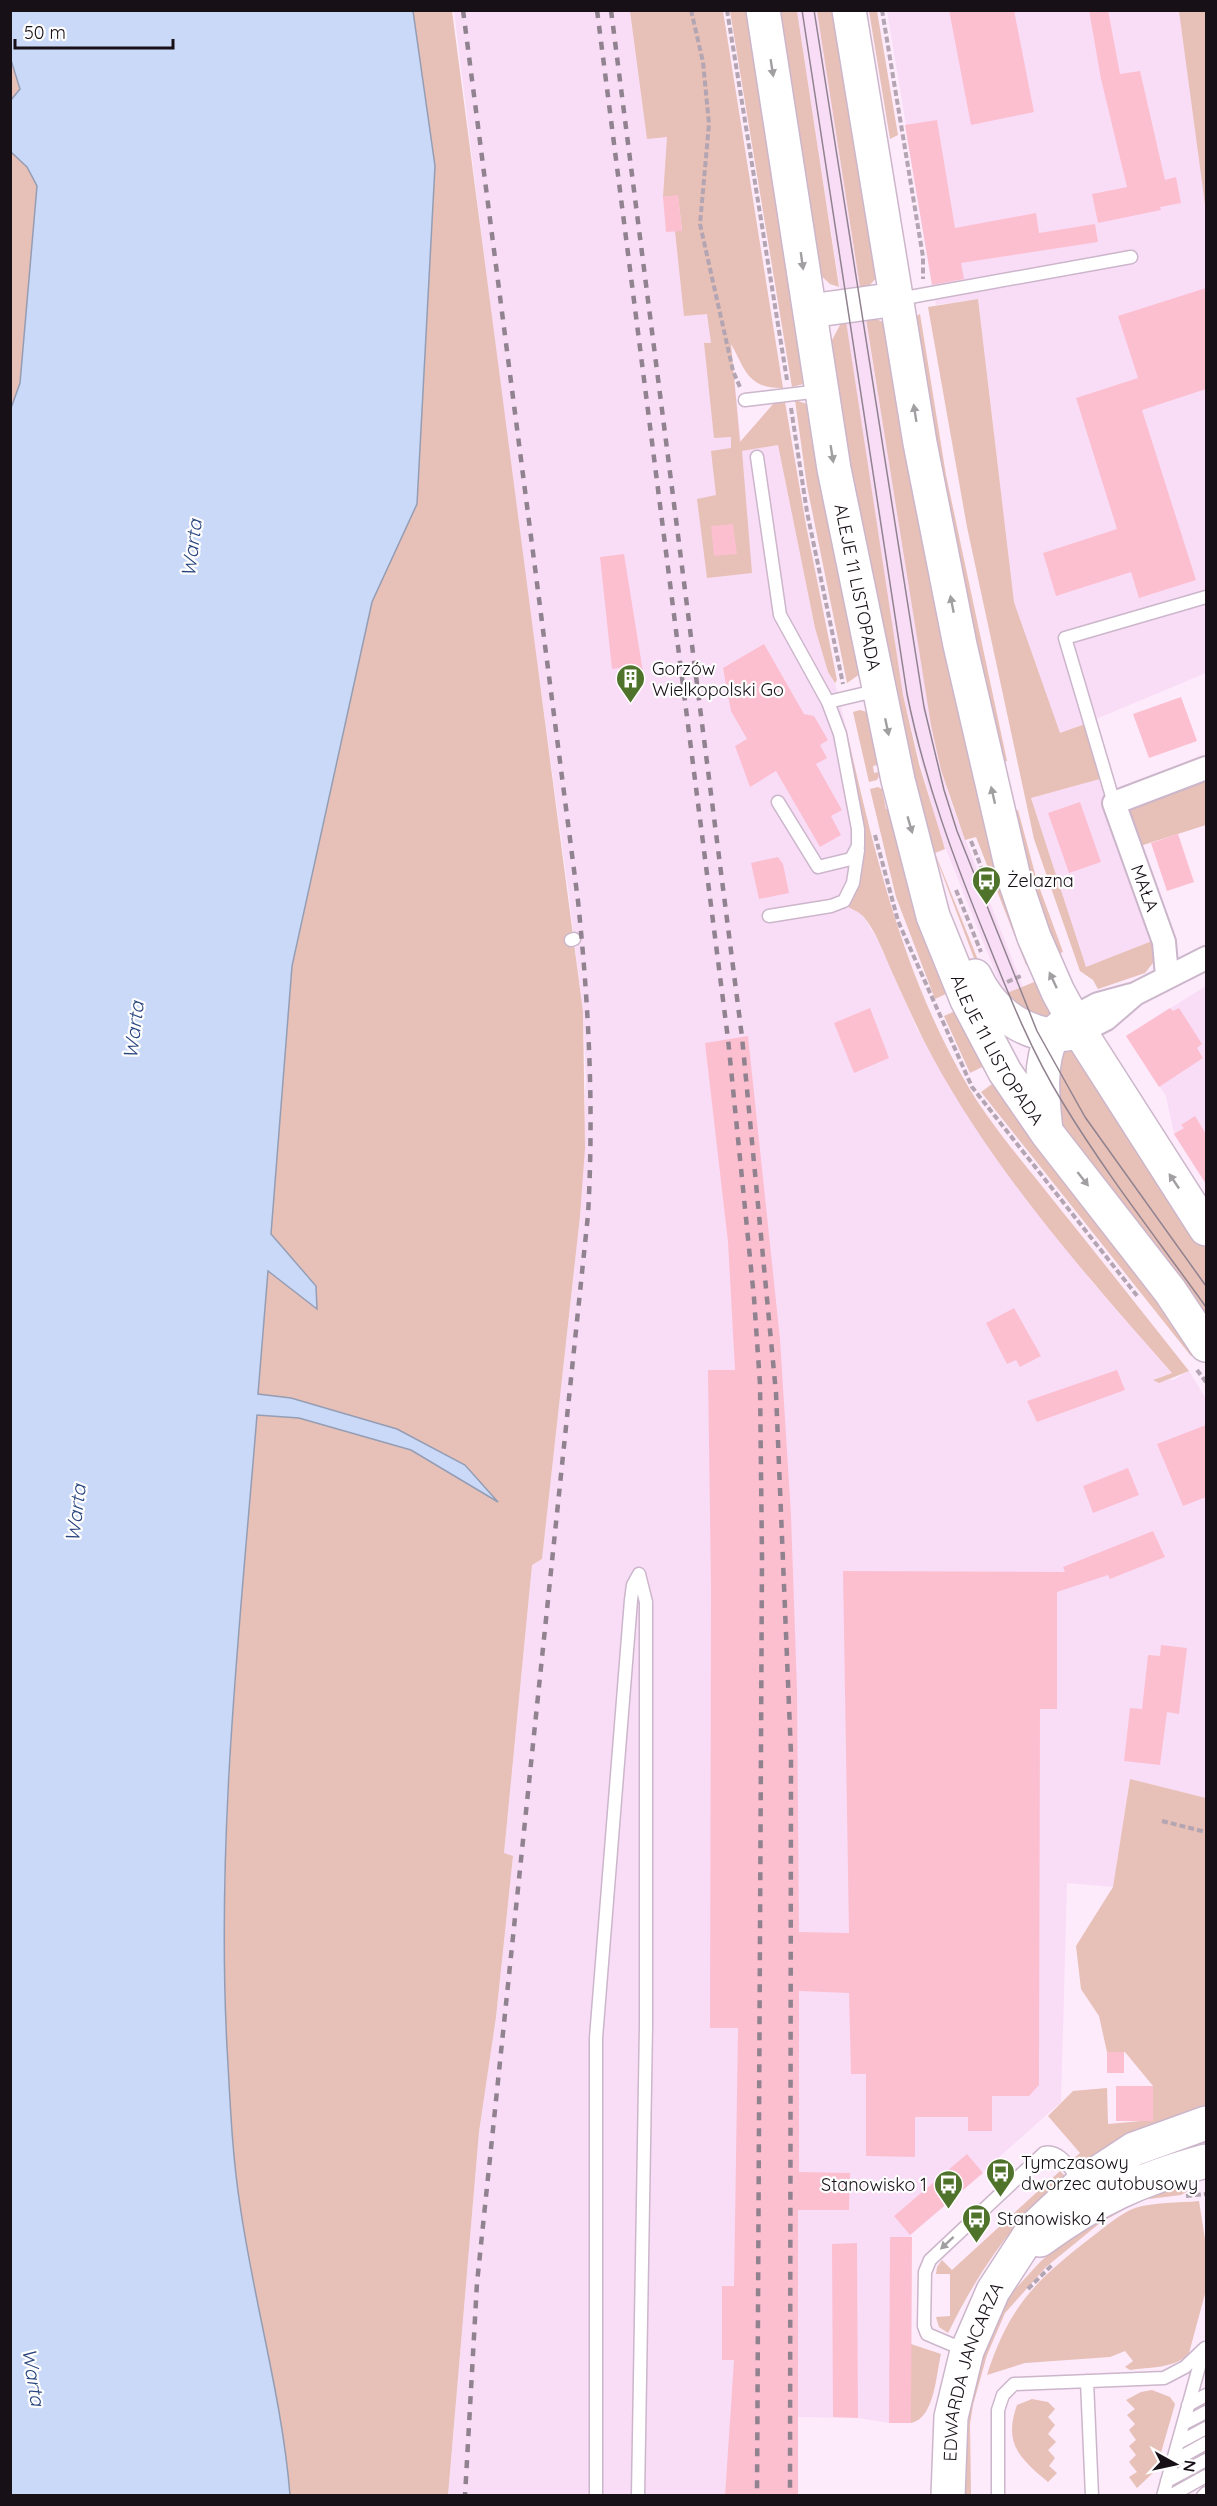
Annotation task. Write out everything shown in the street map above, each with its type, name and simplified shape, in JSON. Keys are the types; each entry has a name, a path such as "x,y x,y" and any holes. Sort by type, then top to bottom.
{"main road":[{"name":"ALEJE 11 LISTOPADA","path":"763,10 834,469 898,780 923,869 933,916 967,1000 1005,1072 1047,1133 1170,1291 1206,1345"},
{"path":"849,10 910,298 920,443 960,645 1005,844 1034,937 1068,1028 1206,1230"},
{"path":"810,311 910,298"},
{"path":"923,869 948,909 976,979 992,1006 1023,1026 1068,1028"},
{"path":"1047,1133 1043,1104 1044,1070 1068,1028"},
{"name":"EDWARDA JANCARZA","path":"948,2496 951,2417 967,2351 993,2291 1034,2228 1082,2183 1134,2149 1206,2123"},
{"path":"1172,2134 1206,2160"},
{"name":"EDWARDA JANCARZA","path":"1016,2257 1116,2192 1167,2171 1206,2160"}],"street":[{"path":"1114,803 1206,768"},
{"name":"MAŁA","path":"1114,803 1164,942 1167,976"},
{"path":"1068,1028 1106,1018 1135,994 1206,957"}],"lane":[{"path":"910,298 958,287 1131,257"},
{"path":"746,400 821,391"},
{"path":"757,457 780,615 828,702 840,734 858,829 853,883 844,901 831,906 768,916"},
{"path":"1114,803 1065,638 1206,597"},
{"path":"828,702 880,690"},
{"path":"778,802 818,867 851,859 858,846"},
{"path":"596,2496 596,2038 631,1600 633,1585 639,1574 646,1602 646,2026 638,2496"},
{"path":"967,2351 927,2334 924,2326 925,2272 930,2260 1044,2153 1052,2152 1059,2155 1082,2183"},
{"path":"999,2496 998,2410 1003,2395 1014,2384 1164,2378 1185,2367 1206,2344"},
{"path":"1163,2496 1206,2344"},
{"path":"1087,2381 1092,2496"},
{"path":"1188,2405 1206,2395"},
{"path":"1183,2424 1206,2412"},
{"path":"1178,2443 1206,2428"},
{"path":"1172,2462 1206,2443"},
{"path":"1167,2481 1206,2460"},
{"path":"1170,2496 1206,2476"}],"path":[{"path":"691,10 704,62 709,124 700,224 733,371 746,400"},
{"path":"882,10 923,257 910,298"},
{"path":"954,884 983,957"},
{"path":"1162,1821 1206,1832"},
{"path":"1176,2197 1206,2194"},
{"path":"1024,2293 1054,2263"}],"shaded area":[{"path":"10,11 53,182 11,508"},
{"path":"413,11 452,11 583,1012 585,1148 580,1216 542,1559 532,1565 504,1853 513,1856 496,2017 479,2132 448,2495 290,2495 281,2422 237,2185 227,2047 225,1889 228,1810 237,1651 257,1414 299,1418 411,1450 496,1501 465,1465 291,1398 258,1395 268,1271 317,1308 316,1285 271,1234 292,968 372,601 417,504 435,166"},
{"path":"454,11 696,11 742,451 778,445 815,628 828,672 835,683 845,724 865,834 865,853 857,882 862,914 881,946 918,1031 1092,1282 1172,1373 1154,1379 1173,1380 1189,1371 1206,1399 1206,1798 1130,1780 1113,1887 1067,1883 1061,2102 911,2235 911,2423 889,2423 858,2418 798,2417 798,2495 448,2496 479,2132 496,2017 513,1857 504,1853 532,1565 542,1559 580,1216 586,1082 583,1012 568,888 509,456"},
{"path":"630,11 723,11 783,388 762,385 754,381 744,369 731,344 740,442 774,403 785,402 806,525 837,680 835,683 828,672 815,628 778,445 742,451 752,573 707,578 697,499 716,495 711,451 731,448 731,437 714,438 704,343 711,343 707,314 684,316 675,231 682,230 678,196 663,197 667,137 647,139"},
{"path":"730,11 751,11 806,380 803,384 792,387"},
{"path":"776,11 797,11 839,287 830,284 816,271"},
{"path":"797,11 817,11 860,287 941,770 953,808 1023,987 1004,994 938,829 903,695"},
{"path":"817,11 839,11 878,276 869,286 860,287"},
{"path":"869,11 877,11 898,135 890,139"},
{"path":"887,11 1206,11 1206,673 1060,734 1014,602 978,299 936,305"},
{"path":"1179,11 1206,11 1206,212"},
{"path":"978,299 1014,602 1060,733 1085,724 1100,779 1031,798 1086,967 1152,941 1156,959 1145,973 1098,989 1093,980 1080,971 1034,839 967,527 928,307"},
{"path":"920,314 946,475 1007,761 998,763 911,319"},
{"path":"874,318 885,323 1032,962 1026,965 976,837 965,840 941,770 931,725 866,319"},
{"path":"846,321 903,695 919,764 945,849 935,853 986,980 983,982 926,831 857,525 831,342 841,323"},
{"path":"795,400 813,406 860,674 847,683 807,486"},
{"path":"860,710 867,712 881,758 876,759 877,765 873,766 874,773 878,772 877,780 869,782 853,712"},
{"path":"845,724 879,865 893,911 925,1001 946,1045 978,1103 999,1132 1189,1371 1159,1383 1153,1380 1172,1373 1044,1222 985,1143 933,1058 868,922 861,914 843,904 859,871 864,854 865,834"},
{"path":"1206,776 1206,825 1140,846 1129,812 1138,801"},
{"path":"1100,779 1152,941 1086,968 1031,798"},
{"path":"878,787 882,789 886,809 892,808 952,991 935,999 896,897 870,789"},
{"path":"1018,810 1037,881 1063,952 1054,956 1009,812"},
{"path":"1039,980 1056,1014 1054,1022 995,998"},
{"path":"1206,986 1206,1184 1174,1134 1166,1096 1126,1036"},
{"path":"960,1009 1197,1354 1191,1356 981,1092 992,1084 982,1067 970,1073 944,1016"},
{"path":"1064,1048 1076,1050 1206,1249 1206,1324 1063,1129 1052,1098"},
{"path":"1130,1779 1206,1798 1206,2106 1139,2131 1076,2168 1071,2161 1080,2153 1048,2116 1073,2091 1107,2088 1108,2124 1153,2120 1153,2086 1125,2052 1107,2052 1099,2016 1081,1989 1076,1946 1113,1887"},
{"path":"1060,2171 1065,2176 1013,2229 984,2268 948,2333 939,2327 936,2317 950,2316 950,2274 936,2274 937,2267 942,2260 952,2270"},
{"path":"1171,2185 1188,2191 1181,2195 1141,2200 1100,2223 1046,2267 1005,2313 987,2355 973,2405 970,2424 971,2495 960,2496 970,2383 1007,2298 1041,2261 1082,2226"},
{"path":"1199,2201 1206,2246 1206,2290 1189,2353 1183,2358 1169,2365 1130,2370 1125,2367 1133,2361 1125,2351 1110,2357 1025,2363 987,2375 1005,2330 1015,2312 1040,2281 1073,2252 1113,2220 1135,2208"},
{"path":"911,2344 941,2354 930,2404 919,2419 911,2423"},
{"path":"1152,2390 1170,2397 1175,2404 1156,2470 1137,2488 1129,2477 1137,2472 1129,2462 1136,2455 1129,2446 1136,2440 1129,2430 1135,2424 1127,2415 1135,2409 1126,2400 1141,2392"},
{"path":"1032,2399 1048,2402 1055,2409 1048,2417 1055,2425 1048,2434 1056,2442 1048,2450 1055,2458 1049,2466 1057,2473 1048,2482 1022,2457 1013,2440 1013,2419 1017,2405"}],"water":[{"name":"Warta","path":"11,10 413,11 435,166 417,504 372,602 292,966 271,1234 316,1286 317,1309 268,1271 258,1394 291,1398 397,1429 465,1465 498,1502 411,1450 299,1418 257,1415 237,1652 227,1810 224,1968 230,2106 237,2186 281,2422 290,2495 11,2495 10,411 20,383 37,186 27,167 11,152 11,100 20,89 11,60"}],"building":[{"path":"949,10 1014,10 1034,112 971,125"},
{"path":"1089,10 1108,10 1120,74 1140,71 1165,180 1176,177 1181,203 1160,207 1161,210 1098,223 1092,194 1127,187 1101,79"},
{"path":"937,120 955,228 1036,213 1039,233 1095,224 1098,242 961,263 964,279 932,285 905,125"},
{"path":"678,195 682,231 666,232 663,197"},
{"path":"1206,288 1206,389 1142,410 1196,580 1139,598 1131,572 1056,596 1043,553 1117,529 1076,398 1138,378 1118,316"},
{"path":"733,524 737,554 714,556 711,526"},
{"path":"624,554 643,672 620,675 619,668 612,669 600,557"},
{"path":"764,644 804,714 814,716 828,740 820,745 827,758 816,764 842,810 831,816 841,835 820,847 776,771 750,787 735,746 747,739 731,711 723,668"},
{"path":"1181,697 1197,741 1149,758 1133,714"},
{"path":"1080,802 1101,862 1069,873 1048,813"},
{"path":"1178,834 1194,882 1167,891 1151,843"},
{"path":"778,857 783,864 789,893 759,899 751,863"},
{"path":"870,1008 889,1058 854,1073 834,1023"},
{"path":"1170,1008 1173,1011 1179,1008 1202,1044 1197,1048 1203,1058 1159,1087 1126,1036"},
{"path":"748,1036 780,1339 791,1515 797,1690 799,1932 849,1933 843,1571 1065,1572 1063,1567 1153,1531 1165,1557 1110,1579 1108,1575 1057,1592 1057,1709 1040,1709 1039,2085 1029,2096 992,2096 992,2131 968,2131 968,2117 915,2117 915,2157 866,2156 866,2074 851,2074 849,1993 799,1991 799,2172 850,2173 849,2210 798,2210 798,2496 725,2496 734,2360 722,2360 722,2286 734,2286 738,2028 710,2028 711,1589 708,1370 735,1370 728,1242 705,1043"},
{"path":"1195,1116 1206,1134 1206,1184 1174,1134 1184,1128 1181,1125"},
{"path":"1014,1308 1041,1356 1020,1367 1016,1360 1007,1364 986,1323"},
{"path":"1117,1370 1125,1390 1037,1422 1027,1401"},
{"path":"1206,1425 1206,1497 1183,1506 1157,1444"},
{"path":"1128,1468 1139,1495 1093,1513 1083,1486"},
{"path":"1161,1645 1187,1648 1179,1714 1167,1712 1160,1765 1124,1761 1130,1708 1142,1709 1148,1655 1160,1656"},
{"path":"1107,2052 1124,2052 1124,2073 1107,2073"},
{"path":"1116,2086 1153,2086 1153,2121 1116,2121"},
{"path":"967,2154 983,2173 910,2235 894,2216"},
{"path":"890,2237 912,2237 911,2423 889,2423"},
{"path":"857,2243 858,2418 833,2417 832,2244"}],"tram line":[{"path":"802,10 907,694 922,758 952,851 975,912 1013,1005 1041,1065 1097,1155 1206,1307"},
{"path":"814,10 924,707 944,790 957,831 1037,1031 1085,1117 1206,1286"}],"railway":[{"path":"463,10 578,901 588,1019 591,1136 588,1215 477,2283 465,2496"},
{"path":"597,10 728,1039 754,1298 760,1384 762,1557 757,2496"},
{"path":"611,10 742,1037 776,1393 791,1754 790,2496"}],"place":[{"name":"Gorzów Wielkopolski Go","path":"631,704"},
{"name":"Żelazna","path":"986,906"},
{"name":"Tymczasowy dworzec autobusowy","path":"1000,2198"},
{"name":"Stanowisko 1","path":"948,2210"},
{"name":"Stanowisko 4","path":"976,2244"}]}
